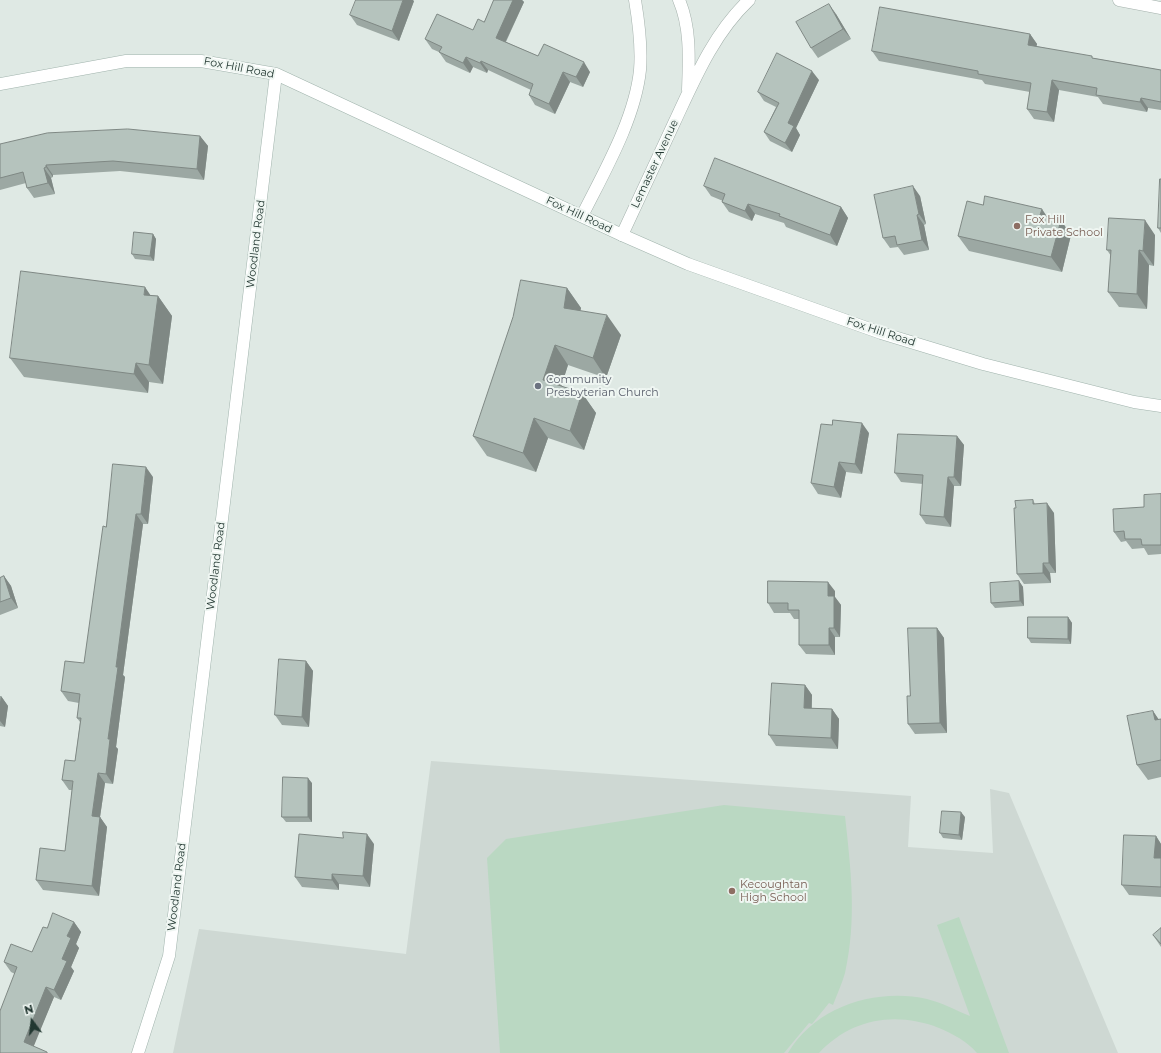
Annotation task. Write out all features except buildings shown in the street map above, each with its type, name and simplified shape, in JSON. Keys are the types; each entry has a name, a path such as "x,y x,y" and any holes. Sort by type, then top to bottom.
{"main road":[{"path":"582,216 608,165 629,114 635,94 641,54 635,0"},
{"name":"Lemaster Avenue","path":"679,0 686,27 689,52 688,93"},
{"name":"Lemaster Avenue","path":"622,235 688,93 714,42 724,28 749,0"},
{"path":"1119,0 1135,1 1161,8"},
{"name":"Fox Hill Road","path":"0,84 126,61 201,61 276,74 622,235 688,264 881,333 983,364 1134,402 1161,406"},
{"name":"Woodland Road","path":"138,1053 169,956 276,74"}],"shaded area":[{"name":"Kecoughtan High School","path":"431,761 911,796 908,847 993,853 990,789 1009,793 1118,1053 173,1053 199,929 406,954"}],"green space":[{"path":"724,805 845,816 852,895 851,933 845,973 833,1005 829,1003 812,1024 809,1023 784,1053 500,1053 487,858 506,839"},
{"path":"959,917 1009,1053 977,1053 960,1038 939,1028 923,1023 890,1019 874,1021 845,1032 819,1053 788,1053 800,1037 814,1023 831,1012 849,1004 868,999 888,996 908,996 927,999 970,1016 937,925"}],"place":[{"name":"Fox Hill Private School","path":"1017,226"},
{"name":"Community Presbyterian Church","path":"538,386"},
{"name":"Kecoughtan High School","path":"732,891"}]}
